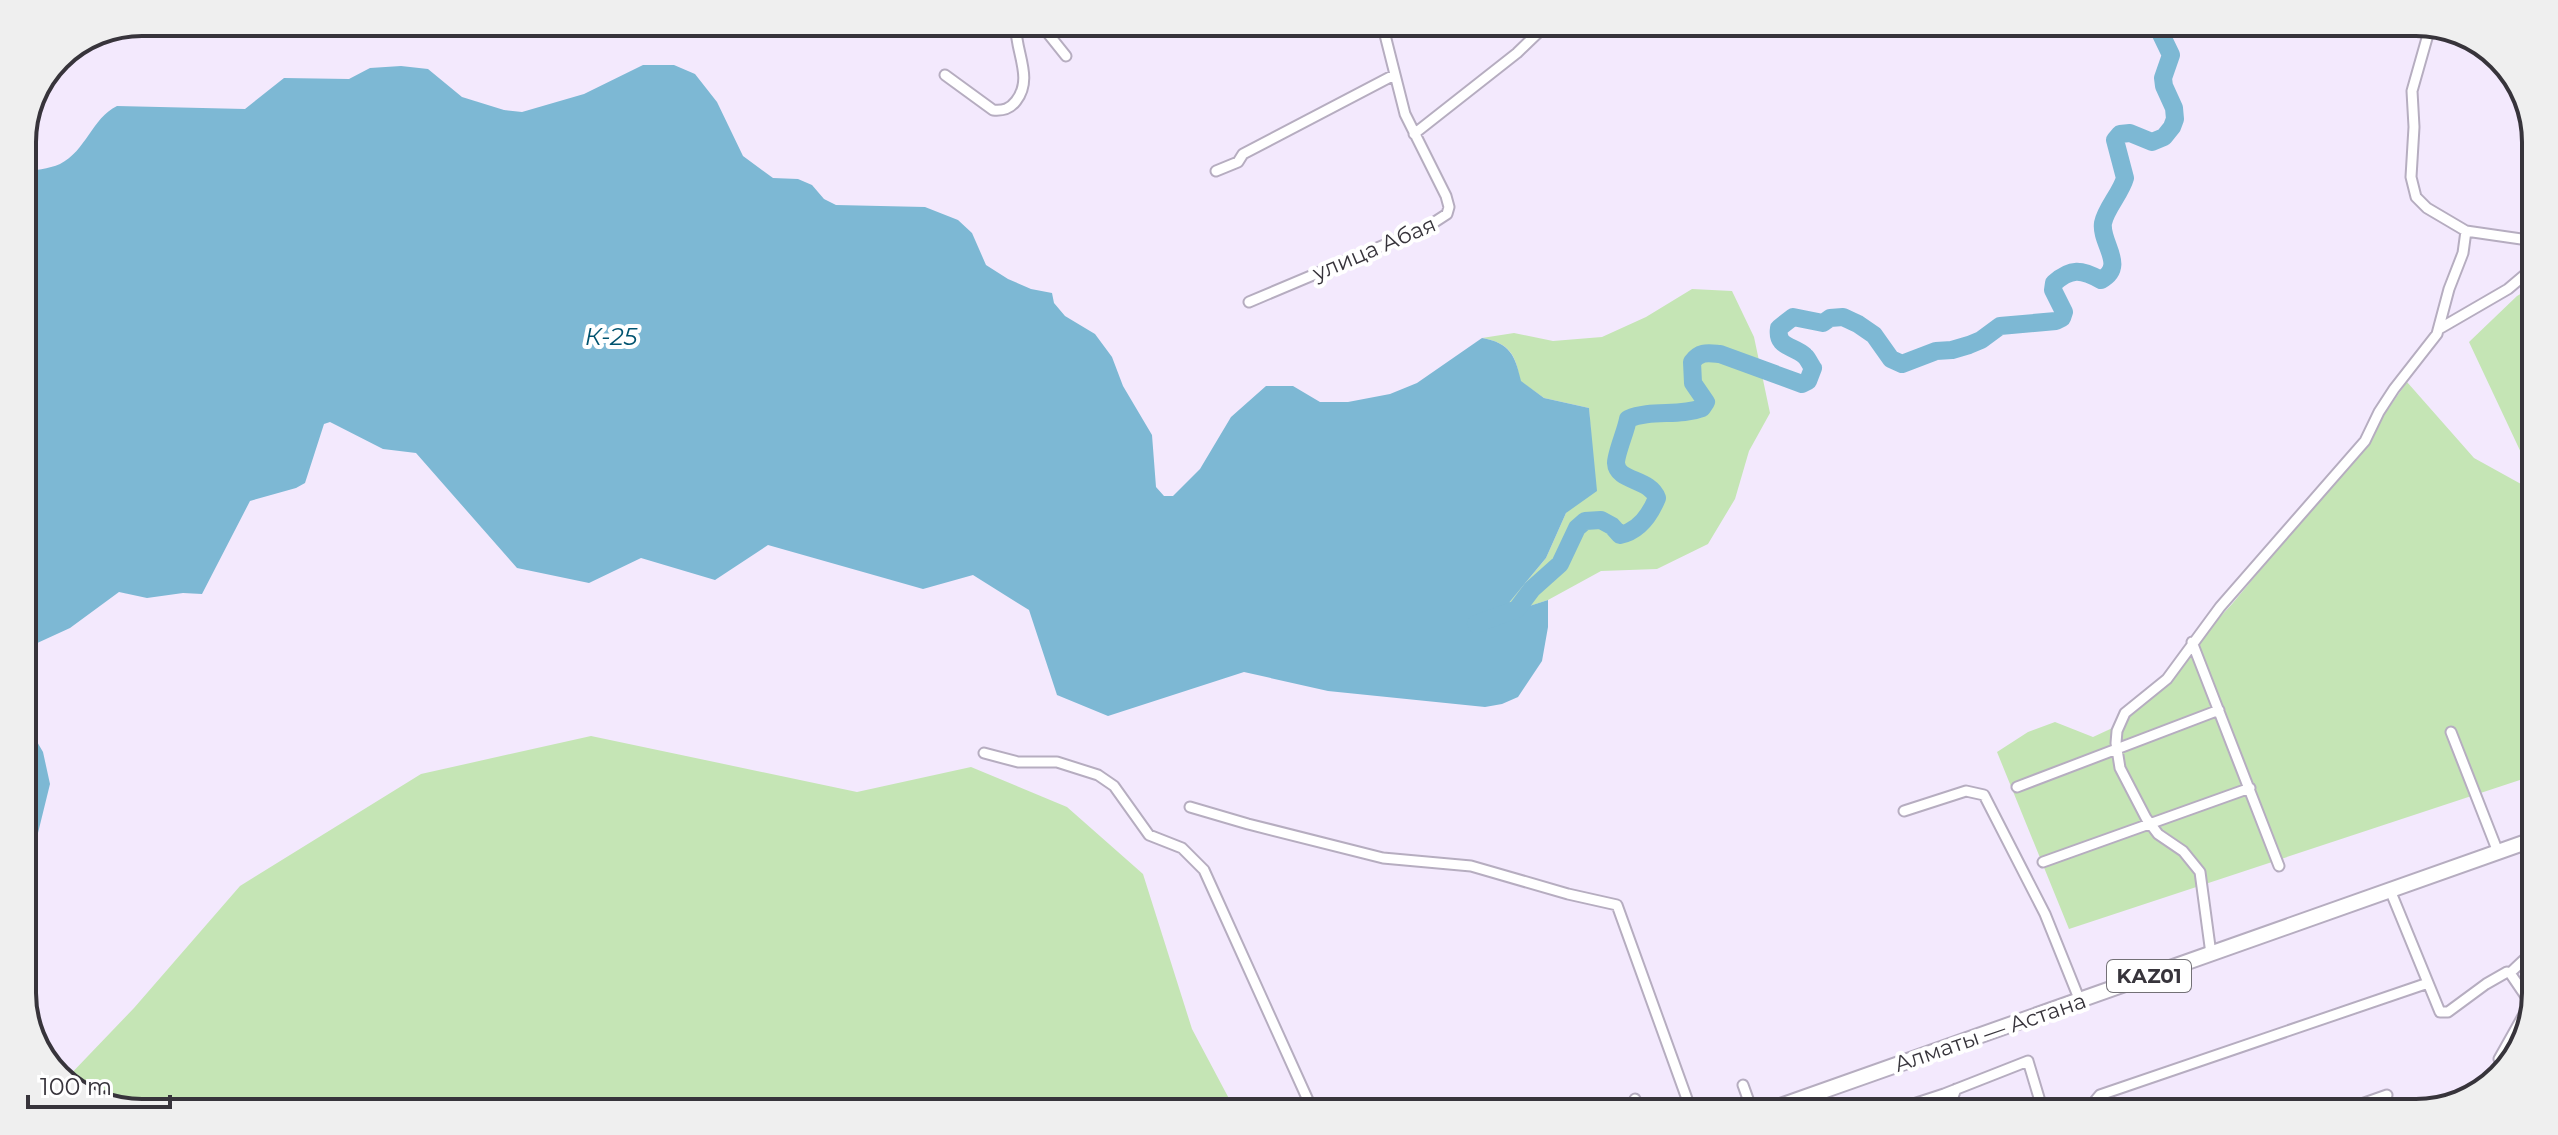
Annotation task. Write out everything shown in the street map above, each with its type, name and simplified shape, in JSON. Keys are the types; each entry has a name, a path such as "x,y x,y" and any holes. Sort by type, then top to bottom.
{"highway":[{"name":"Алматы — Астана","path":"1800,1099 2522,843"}],"street":[{"path":"945,75 993,110 1008,109 1024,85 1017,36"},
{"path":"1050,36 1066,56"},
{"name":"улица Абая","path":"1249,302 1443,218 1449,207 1405,114 1385,36"},
{"path":"1414,134 1535,36"},
{"path":"2427,37 2412,91 2414,127 2410,158 2416,197 2427,208 2466,231 2522,239"},
{"path":"1216,171 1231,166 1243,154 1394,75"},
{"path":"2211,954 2200,872 2183,851 2158,834 2127,784 2117,751 2120,720 2132,706 2167,679 2228,597 2365,441 2379,412 2439,329 2449,289 2463,253 2466,231"},
{"path":"2439,329 2499,295 2522,277"},
{"path":"2192,642 2279,866"},
{"path":"2017,787 2219,710"},
{"path":"2451,732 2498,852"},
{"path":"984,753 1018,762 1057,762 1098,775 1114,786 1149,835 1182,848 1195,859 1204,870 1237,940 1308,1099"},
{"path":"2043,862 2250,788"},
{"path":"1904,811 1966,791 1984,795 2045,914 2080,1001"},
{"path":"1190,807 1383,858 1471,866 1617,905 1687,1099"},
{"path":"2390,890 2440,1012 2444,1014 2500,974 2510,973 2522,962"},
{"path":"2510,973 2522,991"},
{"path":"2097,1099 2100,1095 2428,983"},
{"path":"2500,1058 2515,1031"},
{"path":"1927,1099 2028,1061 2039,1099"},
{"path":"1743,1085 1748,1099"},
{"path":"1954,1099 1956,1089"},
{"path":"2376,1099 2387,1095"}],"green space":[{"path":"1692,289 1732,291 1754,337 1770,413 1749,451 1735,499 1708,544 1657,569 1601,571 1548,600 1497,617 1546,558 1592,451 1589,408 1544,398 1520,381 1514,357 1505,347 1482,338 1514,333 1553,341 1602,337 1646,317"},
{"path":"2522,293 2522,455 2469,342"},
{"path":"2407,382 2474,458 2522,485 2522,779 2069,929 1997,752 2028,732 2055,722 2093,737 2121,724 2232,604 2352,460"},
{"path":"591,736 857,792 971,767 1067,807 1143,874 1192,1029 1229,1099 142,1099 102,1091 72,1072 134,1008 240,886 421,774"}],"water":[{"name":"К-25","path":"643,65 674,65 695,74 717,102 743,156 773,178 798,179 812,185 824,199 836,205 925,207 958,220 972,233 986,265 1031,289 1052,293 1054,303 1065,316 1095,334 1112,357 1123,386 1152,435 1156,487 1164,496 1173,496 1200,469 1231,417 1266,386 1293,386 1320,402 1348,402 1390,394 1417,383 1482,338 1499,343 1513,357 1521,381 1544,398 1589,408 1597,491 1566,513 1546,558 1498,616 1548,600 1548,627 1542,661 1518,697 1485,707 1328,691 1244,672 1108,716 1057,695 1029,610 973,575 923,589 768,545 715,580 641,558 589,583 517,568 416,453 383,449 330,422 324,424 305,483 250,501 202,594 147,598 119,592 70,628 36,644 36,170 60,164 69,158 101,118 117,106 245,109 284,78 349,79 370,68 401,66 428,69 462,97 504,110 522,112 584,94"},
{"path":"36,740 43,752 50,784 37,837"}],"waterway":[{"path":"1476,624 1517,609 1532,589 1560,564 1577,528 1585,521 1601,520 1620,535 1633,530 1643,521 1657,498 1648,487 1622,474 1616,463 1628,419 1702,408 1706,402 1693,383 1692,362 1698,356 1720,354 1802,384 1808,381 1813,368 1806,356 1783,343 1779,334 1779,328 1793,317 1823,323 1830,318 1843,317 1874,335 1891,359 1902,364 1936,351 1969,345 2000,326 2062,318 2064,312 2053,290 2054,283 2076,272 2101,280 2112,268 2103,223 2125,178 2115,140 2120,134 2130,133 2152,142 2164,137 2175,119 2163,78 2171,55 2162,36"}]}
